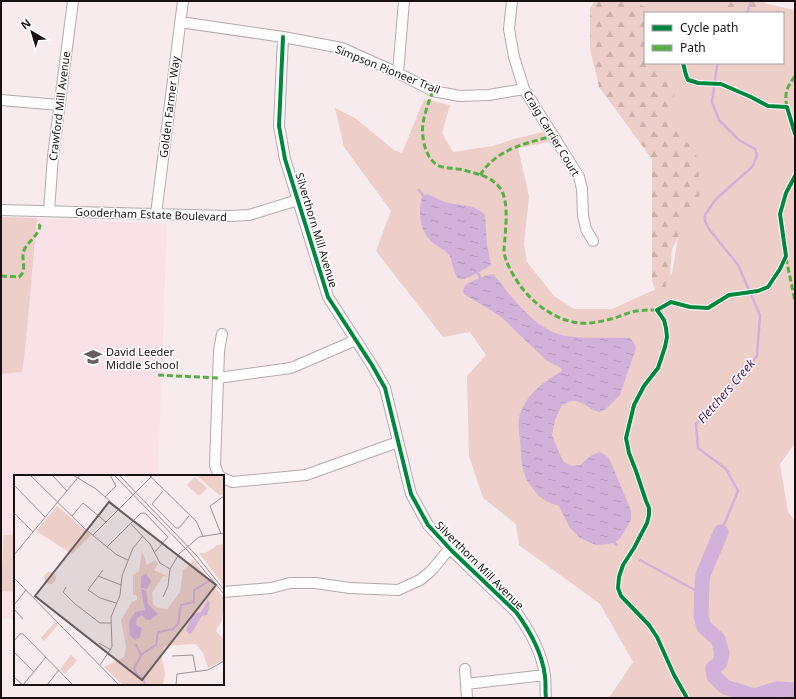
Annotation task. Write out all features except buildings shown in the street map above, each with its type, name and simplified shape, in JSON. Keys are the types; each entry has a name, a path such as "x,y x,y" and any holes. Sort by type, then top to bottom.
{"street":[{"name":"Crawford Mill Avenue","path":"49,211 53,156 73,1"},
{"name":"Golden Farmer Way","path":"156,214 183,1"},
{"path":"398,73 404,1"},
{"name":"Craig Carrier Court","path":"512,1 509,29 514,58 524,89 579,177 582,189 582,216 586,229 593,241"},
{"name":"Simpson Pioneer Trail","path":"180,22 283,37 342,48 433,90 460,96 489,95 524,89"},
{"name":"Silverthorn Mill Avenue","path":"283,37 279,126 285,159 328,297 385,388 411,494 428,525 519,616 529,631 540,654 545,675 546,698"},
{"path":"1,100 59,105"},
{"name":"Gooderham Estate Boulevard","path":"1,210 229,216 249,215 298,200"},
{"path":"219,475 215,465 219,351 222,334"},
{"path":"218,378 291,368 356,340"},
{"path":"224,478 232,482 306,475 398,442"},
{"path":"224,592 271,588 290,583 315,583 350,588 398,590 420,580 431,571 450,548"},
{"path":"465,669 467,698"},
{"path":"466,684 545,675"}],"shaded area":[{"name":"David Leeder Middle School","path":"37,218 167,224 158,475 14,475 14,620 1,618 1,374 22,372"}],"green space":[{"path":"595,1 631,1 653,10 653,12 644,12 644,64 662,64 675,92 668,113 696,154 701,192 672,249 670,275 663,292 658,297 652,281 652,159 599,87 590,49 590,8"},
{"path":"607,1 753,1 795,10 795,443 780,464 788,512 795,521 795,698 609,698 633,662 600,604 519,545 516,524 483,498 469,456 467,376 486,355 470,332 443,337 376,251 391,211 344,147 335,108 355,118 394,150 402,153 424,99 450,105 442,133 453,152 493,146 543,132 549,142 518,148 529,196 524,244 527,262 554,296 574,309 612,309 656,289 672,274 682,213"},
{"path":"732,1 759,1 766,3 762,12 721,12"},
{"path":"1,217 37,218 22,372 1,374"},
{"path":"4,535 14,535 14,592 1,591"}],"water":[{"path":"428,194 446,202 473,207 485,215 490,266 466,278 458,278 454,272 449,255 432,242 422,227 420,209 422,197"},
{"path":"493,274 523,309 543,327 551,331 574,337 630,338 634,343 636,348 620,395 606,409 600,412 576,401 570,401 562,405 555,420 552,435 563,461 571,466 580,465 592,455 600,452 607,456 610,460 631,511 631,520 619,540 610,544 596,545 580,538 570,528 559,506 542,498 527,480 522,461 519,426 520,414 533,392 543,383 562,371 561,368 546,360 500,316 464,294 464,288 468,283"}],"waterway":[{"name":"Fletchers Creek","path":"747,12 751,1"},
{"name":"Fletchers Creek","path":"718,64 712,102 719,120 739,140 755,149 757,155 753,166 716,199 705,215 705,221 709,229 738,265 760,315 757,356 725,395 696,424 698,448 726,469 738,491 721,532"},
{"path":"419,190 425,198"},
{"path":"477,270 481,280"},
{"name":"Fletchers Creek","path":"721,532 703,575 702,584 701,616 704,627 718,639 722,653 720,663 713,668 714,676 725,687 754,696 777,689 795,690"},
{"path":"613,541 617,545"},
{"path":"640,560 702,594"}],"marked path":[{"path":"787,107 787,90 795,76"},
{"path":"433,91 423,123 423,141 427,153 434,163 439,166 461,169 482,175 492,180 500,188 503,194 506,209 504,254 510,270 516,280 533,300 555,316 571,322 580,323 604,321 636,311 657,310"},
{"path":"480,175 488,165 510,149 553,136"},
{"path":"1,276 19,277 21,275 24,269 23,253 39,230 40,226 37,222"},
{"path":"786,258 795,301"},
{"path":"158,375 218,378"}],"cycle path":[{"path":"283,37 279,126 285,159 328,297 385,388 411,494 428,525 452,551 516,612 531,634 543,667 546,698"},
{"path":"683,64 688,80 698,83 721,84 768,106 787,107 795,134"},
{"path":"687,698 674,675 657,637 649,625 621,596 618,588 619,577 623,565 634,548 647,523 649,515 649,508 629,453 626,438 634,405 644,386 658,368 665,347 667,337 666,328 664,320 657,310 671,302 690,307 708,308 729,295 758,291 768,287 780,269 786,256 780,214 786,193 795,176"}],"place":[{"name":"David Leeder Middle School","path":"93,357"}]}
